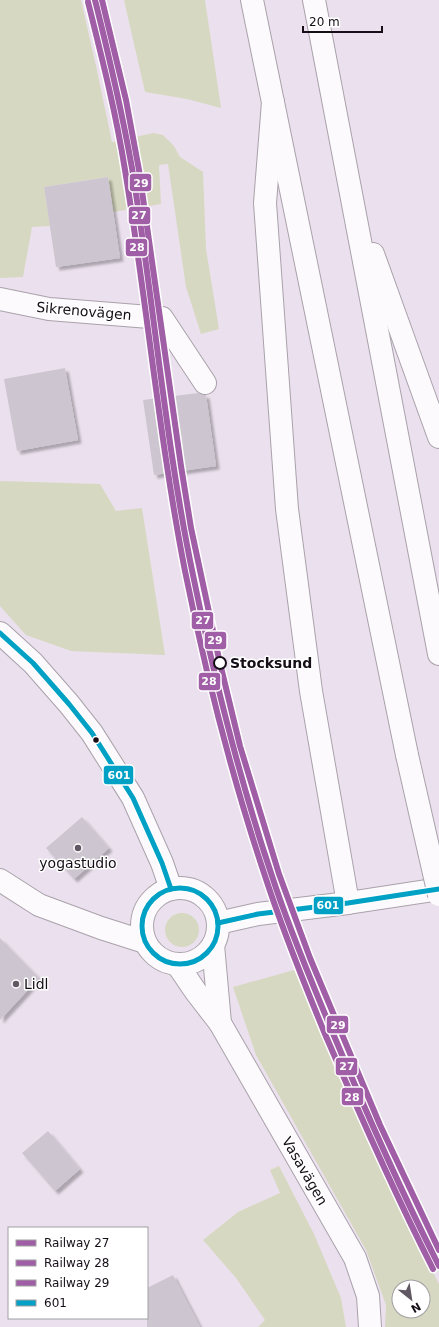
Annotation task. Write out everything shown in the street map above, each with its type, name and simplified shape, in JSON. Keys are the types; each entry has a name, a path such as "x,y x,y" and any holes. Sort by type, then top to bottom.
{"main road":[{"path":"252,0 407,755 439,895"},
{"path":"314,0 439,654"},
{"path":"273,102 265,203 288,516 311,691 348,903"},
{"path":"350,189 439,437"},
{"name":"Sikrenovägen","path":"0,299 48,309 162,318 205,383"},
{"path":"0,633 33,663 92,733 133,798 162,863 171,889"},
{"path":"0,880 39,905 101,928 145,942"},
{"path":"184,888 197,891 208,899 215,910 218,923 218,932 213,945 205,955 193,962 177,964 164,960 153,953 145,942 142,932 142,919 147,906 156,896 171,889 184,888"},
{"path":"218,923 258,914 348,903 439,889"},
{"name":"Vasavägen","path":"213,945 220,1023"},
{"name":"Vasavägen","path":"177,964 220,1023 355,1258 368,1296 370,1327"}],"green space":[{"path":"0,0 81,0 112,142 153,133 163,135 174,146 180,157 203,172 206,249 219,329 201,334 186,287 168,164 159,165 161,204 113,212 108,177 44,187 50,226 32,227 23,277 0,278"},
{"path":"124,0 205,0 221,108 187,99 145,92"},
{"path":"0,481 100,484 116,511 142,508 165,655 71,651 26,635 0,606"},
{"path":"182,913 194,918 199,930 194,942 182,947 170,942 165,930 170,918"},
{"path":"294,970 384,1176 439,1284 439,1327 385,1327 386,1305 366,1250 256,1055 233,987"},
{"path":"279,1166 314,1234 341,1298 346,1327 258,1327 265,1320 236,1278 203,1240 238,1212 280,1193 270,1170"}],"building":[{"path":"108,177 120,258 56,267 44,187"},
{"path":"65,368 78,440 17,451 4,379"},
{"path":"198,393 206,395 216,466 154,475 143,400"},
{"name":"yogastudio","path":"82,817 109,848 74,879 46,848"},
{"name":"Lidl","path":"0,938 39,978 0,1020"},
{"path":"48,1131 80,1169 55,1191 22,1153"},
{"path":"173,1275 200,1327 147,1327 148,1288"}],"rail line":[{"name":"27","path":"95,0 115,84 132,168 167,423 183,525 210,651 238,765 272,876 300,954 370,1120 410,1208 439,1266"},
{"name":"29","path":"102,0 126,100 139,170 191,528 219,659 240,746 279,874 310,958 380,1125 439,1250"},
{"name":"28","path":"88,2 121,149 133,220 160,421 185,571 211,688 231,765 273,898 309,996 377,1152 433,1269"}],"transit line":[{"name":"601","path":"0,633 33,663 92,733 133,798 162,863 171,889"},
{"name":"601","path":"180,888 194,891 207,899 215,912 218,926 215,940 207,953 194,961 180,964 166,961 153,953 145,940 142,926 145,912 153,899 166,891 180,888"},
{"name":"601","path":"218,923 258,914 348,903 439,889"}],"place":[{"name":"Stocksund","path":"220,663"},
{"name":"yogastudio","path":"78,848"},
{"name":"Lidl","path":"16,984"}]}
